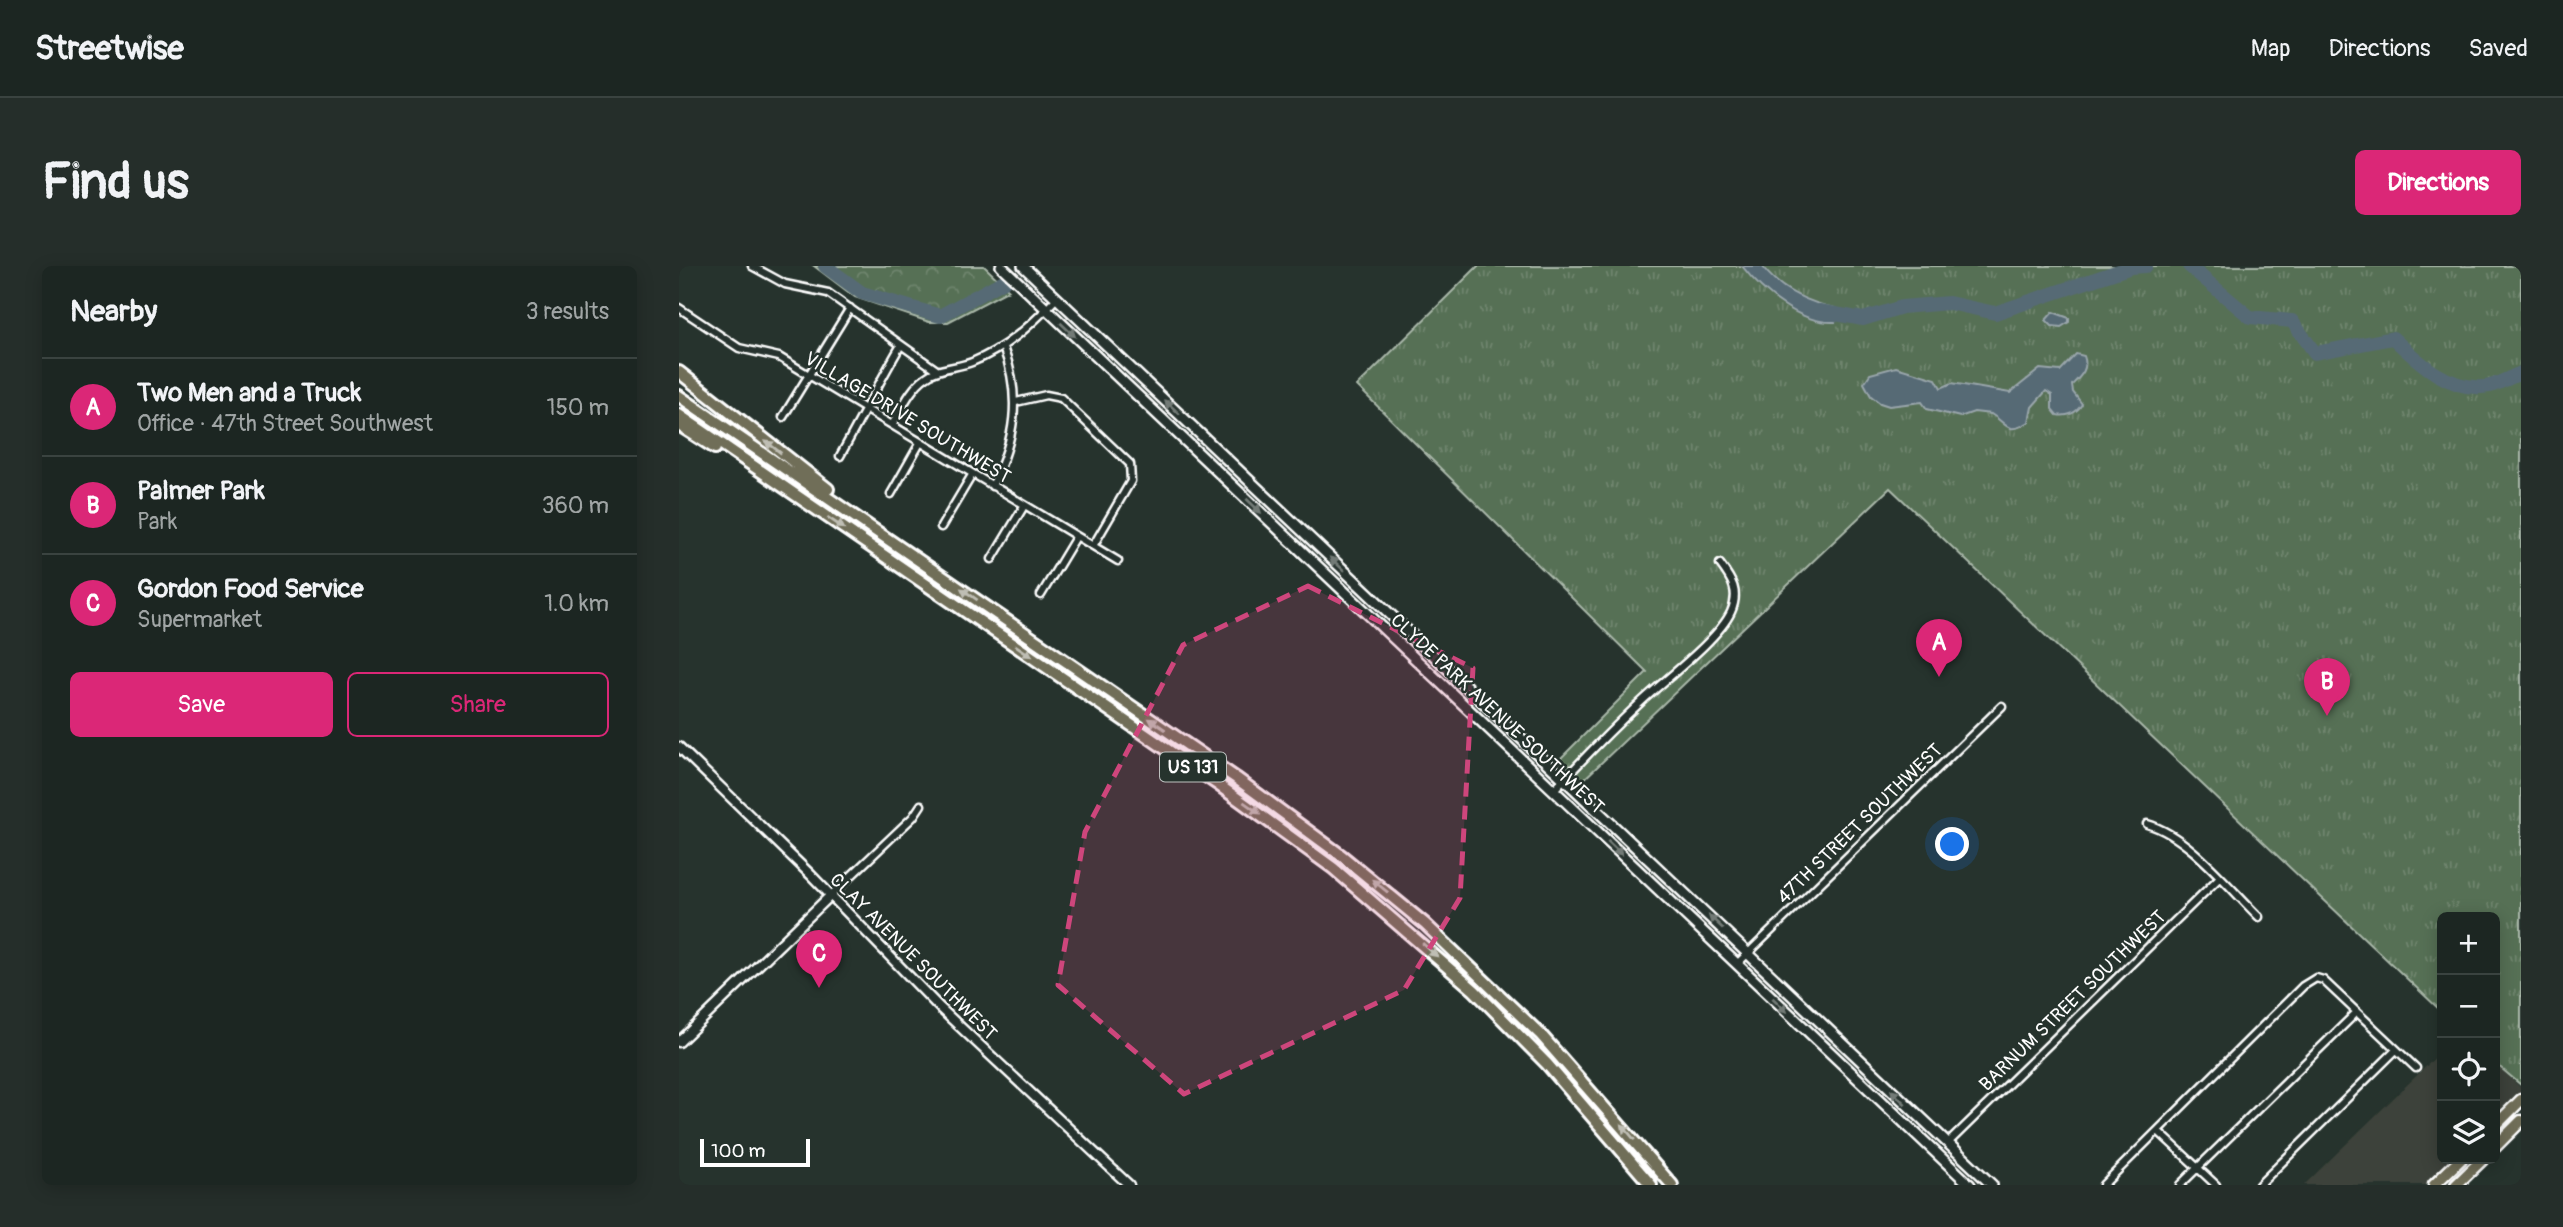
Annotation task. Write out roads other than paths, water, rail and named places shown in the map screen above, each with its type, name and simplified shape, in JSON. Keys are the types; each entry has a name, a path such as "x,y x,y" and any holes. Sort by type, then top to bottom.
{"highway":[{"path":"679,372 904,550"},
{"name":"US 131","path":"679,396 1236,778 1386,891 1462,957 1541,1035 1672,1185"},
{"name":"US 131","path":"679,415 1220,786 1357,887 1435,954 1518,1035 1651,1185"},
{"path":"679,425 805,502"}],"main road":[{"name":"CLYDE PARK AVENUE SOUTHWEST","path":"1001,266 1970,1185"},
{"name":"CLYDE PARK AVENUE SOUTHWEST","path":"1023,266 1992,1185"},
{"path":"1205,459 1216,448"},
{"path":"1351,597 1361,586"},
{"path":"1499,738 1510,727"},
{"path":"1841,1063 1866,1080 1873,1079 1875,1074"},
{"path":"2500,1121 2521,1100"},
{"path":"2500,1142 2521,1121"},
{"path":"2434,1185 2456,1164"},
{"path":"2455,1185 2478,1164"}],"street":[{"path":"752,266 785,284 825,291 938,371"},
{"path":"892,425 917,385 938,371 967,364 1003,347 1057,298"},
{"path":"783,416 850,307"},
{"name":"VILLAGE DRIVE SOUTHWEST","path":"679,308 735,346 773,355 1118,561"},
{"path":"840,456 901,345"},
{"path":"992,486 1008,452 1016,402 1010,366 1003,347"},
{"path":"1016,402 1046,395 1061,398 1130,464 1132,477 1128,486 1093,546"},
{"path":"891,494 920,443"},
{"path":"941,527 972,475"},
{"path":"992,559 1024,506"},
{"path":"1041,596 1076,537"},
{"path":"1554,790 1711,637 1730,614 1735,592 1734,582 1720,564"},
{"name":"47TH STREET SOUTHWEST","path":"1737,964 2002,706"},
{"name":"CLAY AVENUE SOUTHWEST","path":"679,747 831,895 940,1007 1129,1185"},
{"path":"679,1042 913,817 921,805"},
{"path":"2147,824 2173,835 2259,917"},
{"name":"BARNUM STREET SOUTHWEST","path":"1947,1144 2219,878"},
{"path":"2103,1185 2304,985 2316,978 2323,980 2416,1068"},
{"path":"2180,1185 2357,1013"},
{"path":"2259,1185 2396,1050"},
{"path":"2158,1131 2216,1185"}],"water":[{"path":"1742,266 1762,266 1777,282 1795,294 1835,308 1835,322 1809,318 1795,312 1771,296"},
{"path":"2053,312 2069,318 2069,322 2061,327 2052,326 2046,320"},
{"path":"2076,354 2084,356 2085,361 2083,372 2072,385 2073,392 2082,404 2080,407 2071,414 2057,415 2052,409 2052,395 2046,391 2032,407 2029,422 2016,428 2008,427 1991,414 1974,412 1960,417 1927,409 1922,402 1889,406 1871,396 1864,383 1870,374 1896,367 1936,379 1941,388 1952,383 2010,393 2040,369 2060,371"}],"waterway":[{"path":"825,266 862,293 940,316 1004,281"},
{"path":"1819,311 1863,319 1902,307 1949,303 1995,313 2131,267 2146,266"},
{"path":"2189,266 2250,317 2292,321 2315,353 2393,338 2425,366 2449,381 2462,385 2490,386 2521,373"}],"place":[{"name":"Two Men and a Truck","path":"1939,677"},
{"name":"Palmer Park","path":"2327,716"},
{"name":"Gordon Food Service","path":"819,988"}]}
